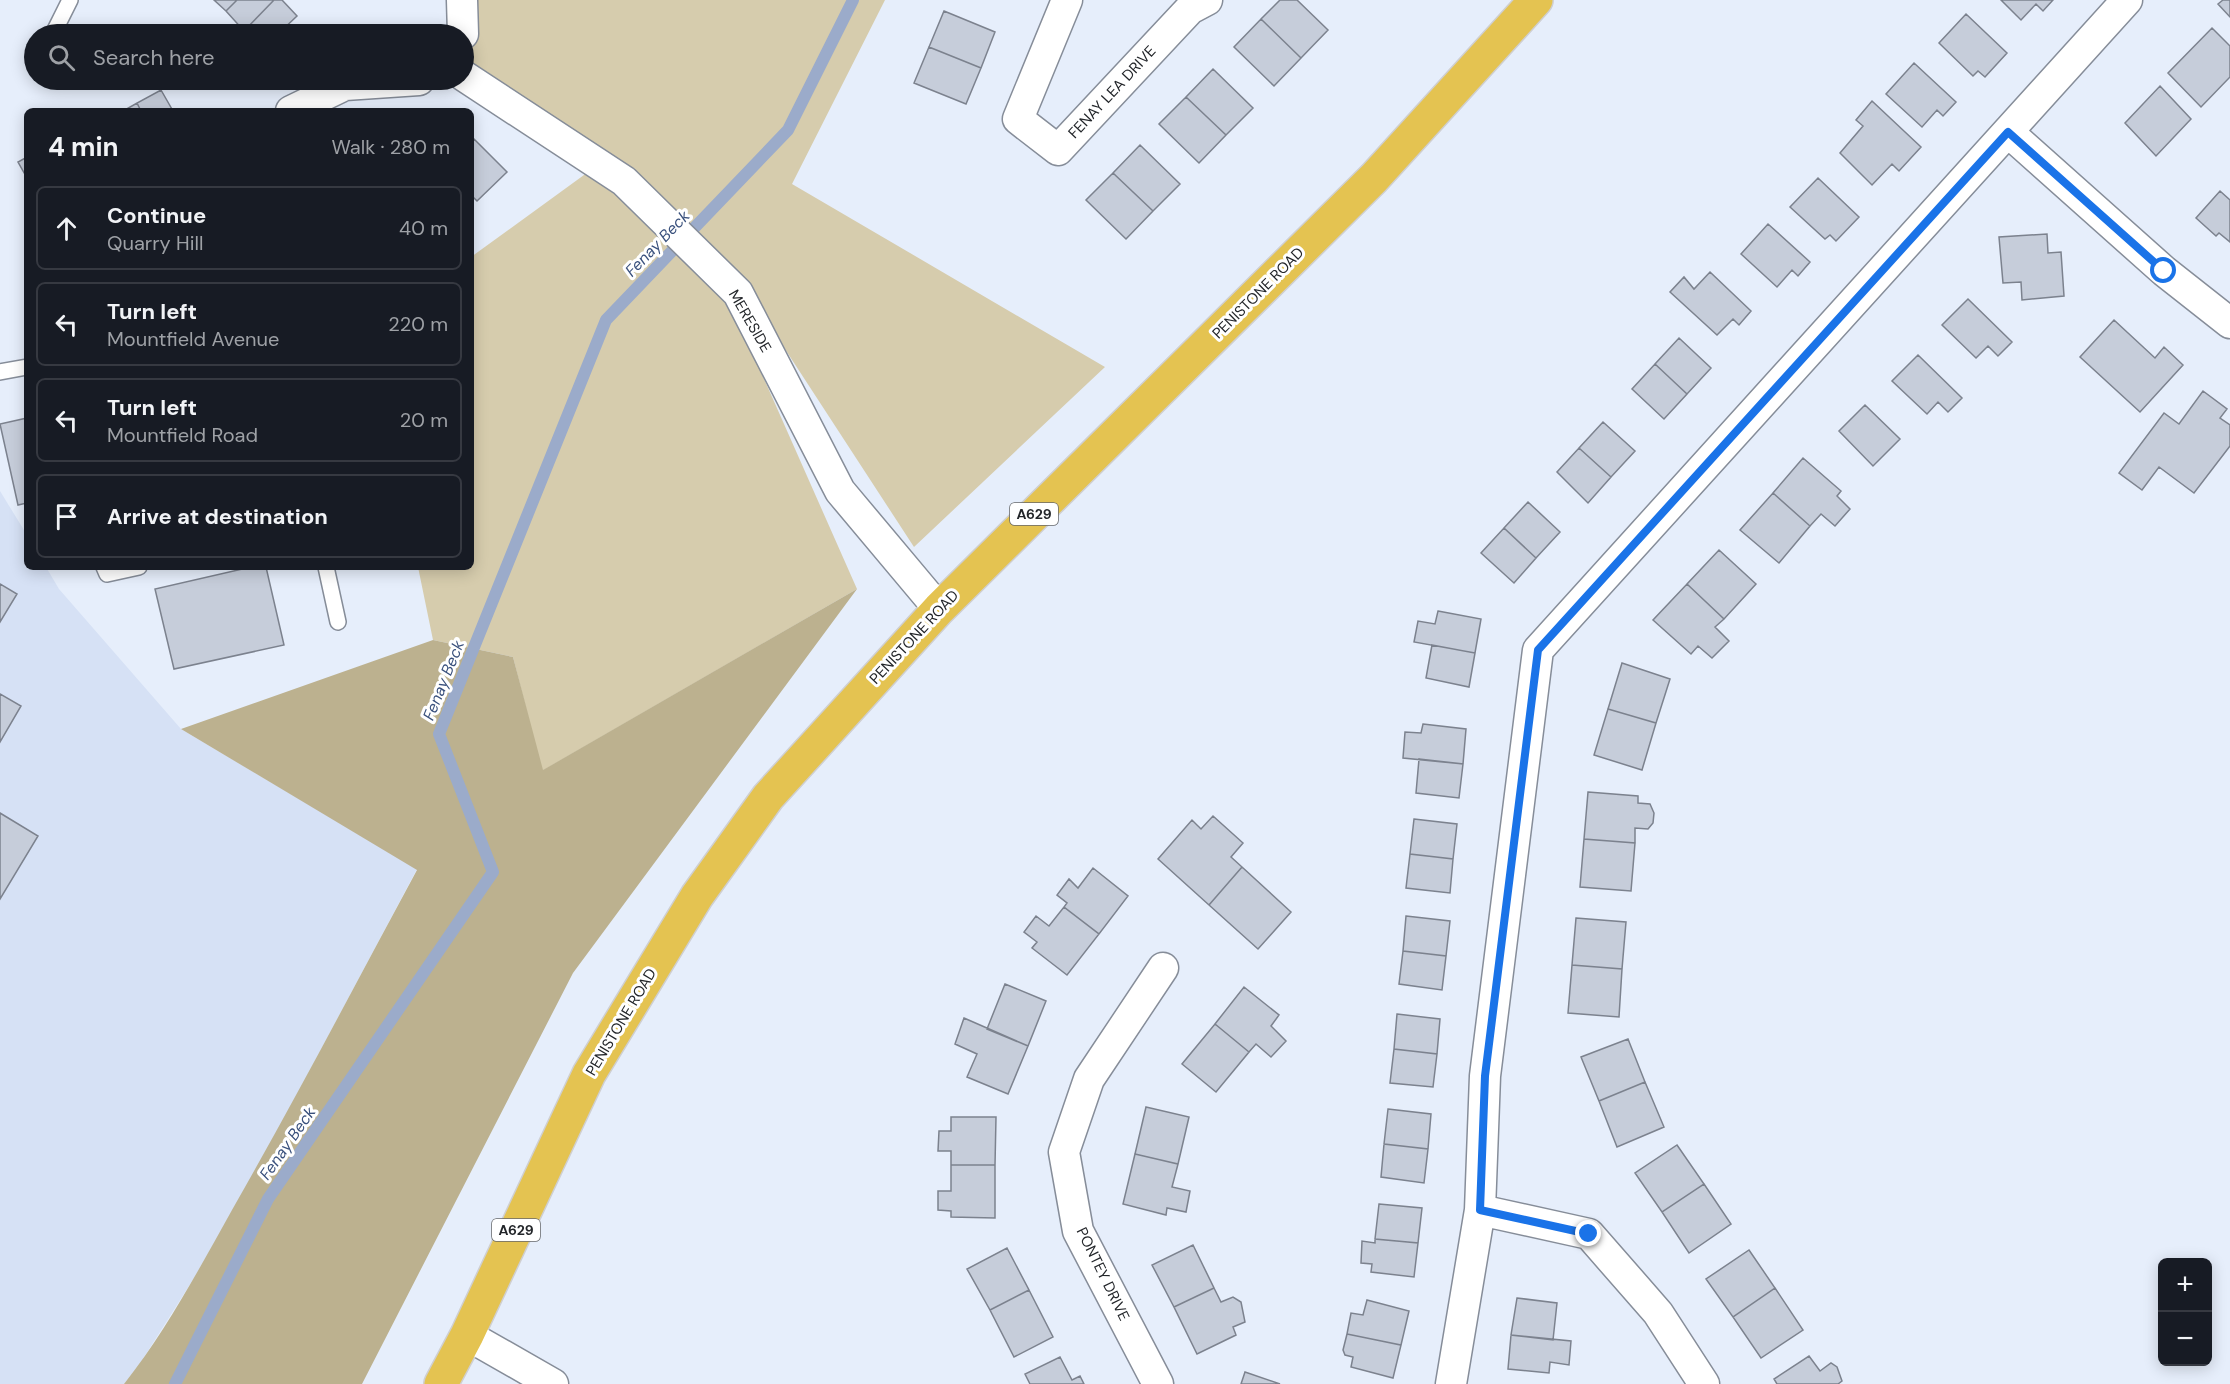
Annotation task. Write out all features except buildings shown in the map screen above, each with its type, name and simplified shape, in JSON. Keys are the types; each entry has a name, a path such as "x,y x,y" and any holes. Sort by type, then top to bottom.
{"highway":[{"name":"PENISTONE ROAD","path":"441,1384 467,1335 589,1074 697,896 768,796 939,609 1374,178 1536,0"}],"street":[{"path":"462,0 463,24"},
{"name":"FENAY LEA DRIVE","path":"1068,0 1018,119 1058,150 1193,3"},
{"path":"1451,1384 1480,1210 1485,1076 1538,650 2127,0"},
{"name":"MERESIDE","path":"474,83 624,181 738,293 840,491 939,609"},
{"path":"297,108 335,90"},
{"path":"2008,132 2164,271 2230,323"},
{"name":"PONTEY DRIVE","path":"1158,1384 1078,1231 1065,1152 1089,1079 1163,969"},
{"path":"1480,1210 1589,1234 1658,1312 1704,1384"},
{"path":"467,1335 553,1384"}],"lane":[{"path":"58,24 70,0"},
{"path":"0,372 24,368"},
{"path":"105,570 107,574 125,570"},
{"path":"327,570 338,622"}],"shaded area":[{"path":"470,0 885,0 792,184 1105,367 914,547 740,280 474,72 474,24 470,24"},
{"path":"595,167 730,302 857,589 542,771 513,657 433,640 419,570 474,570 474,255"},
{"path":"0,491 24,530 24,570 48,570 59,589 181,729 417,869 275,1136 194,1278 141,1362 124,1384 0,1384"},
{"path":"857,589 573,973 362,1384 124,1384 154,1343 194,1277 279,1126 417,870 181,729 433,640 513,657 543,770"}],"waterway":[{"name":"Fenay Beck","path":"175,1384 268,1199 493,872 439,734 606,320 788,130 853,0"}],"route":[{"path":"1589,1234 1480,1210 1485,1076 1538,650 2008,132 2164,271"}]}
